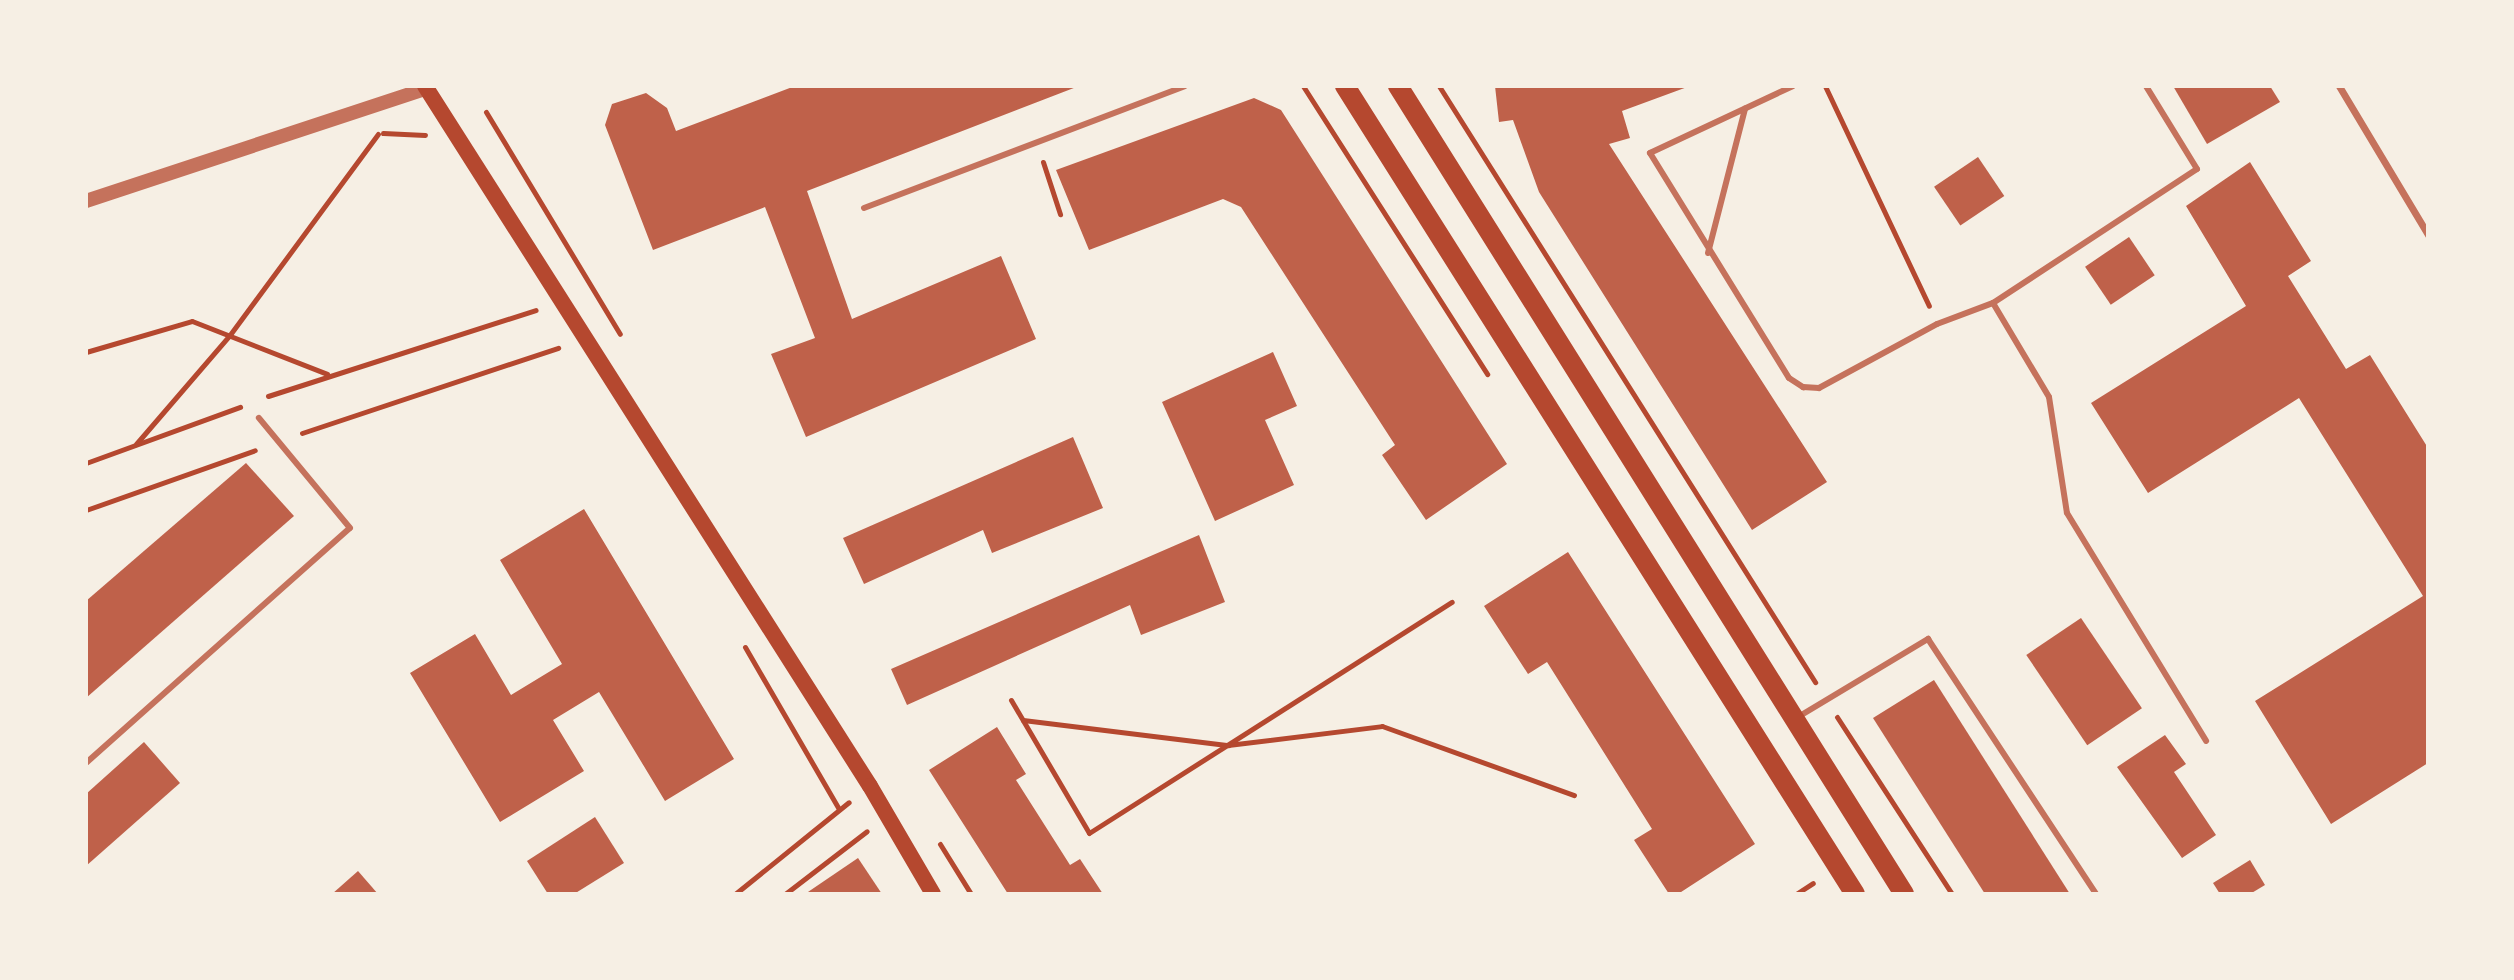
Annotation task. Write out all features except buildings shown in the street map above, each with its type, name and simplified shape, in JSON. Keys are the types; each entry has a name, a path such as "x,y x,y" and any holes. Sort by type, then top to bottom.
{"main road":[{"path":"1345,86 1855,894"},
{"path":"1398,86 1792,721 1904,894"},
{"path":"426,87 870,786 933,894"}],"street":[{"path":"2339,86 2428,235"},
{"path":"86,201 426,87"}],"lane":[{"path":"864,208 1185,86"},
{"path":"1793,86 1650,153 1708,253 1789,378 1803,387 1819,388 1937,324 1993,303 2197,169 2146,86"},
{"path":"1708,253 1745,109"},
{"path":"1993,303 2049,397 2067,513 2206,741"},
{"path":"86,763 350,528 259,418"},
{"path":"1792,721 1928,639 2096,894"}],"path":[{"path":"1439,86 1952,894"},
{"path":"1825,86 1937,324"},
{"path":"135,445 229,336 378,133 372,105"},
{"path":"378,133 431,136"},
{"path":"1037,143 1060,214"},
{"path":"86,463 328,374 539,310 531,296"},
{"path":"86,352 192,321 328,374"},
{"path":"86,510 278,441 565,346"},
{"path":"1011,700 1089,833 1452,602"},
{"path":"1022,720 1228,745 1382,726 1574,795"},
{"path":"735,894 870,786"},
{"path":"785,894 887,815"},
{"path":"1796,894 1813,883"}]}
